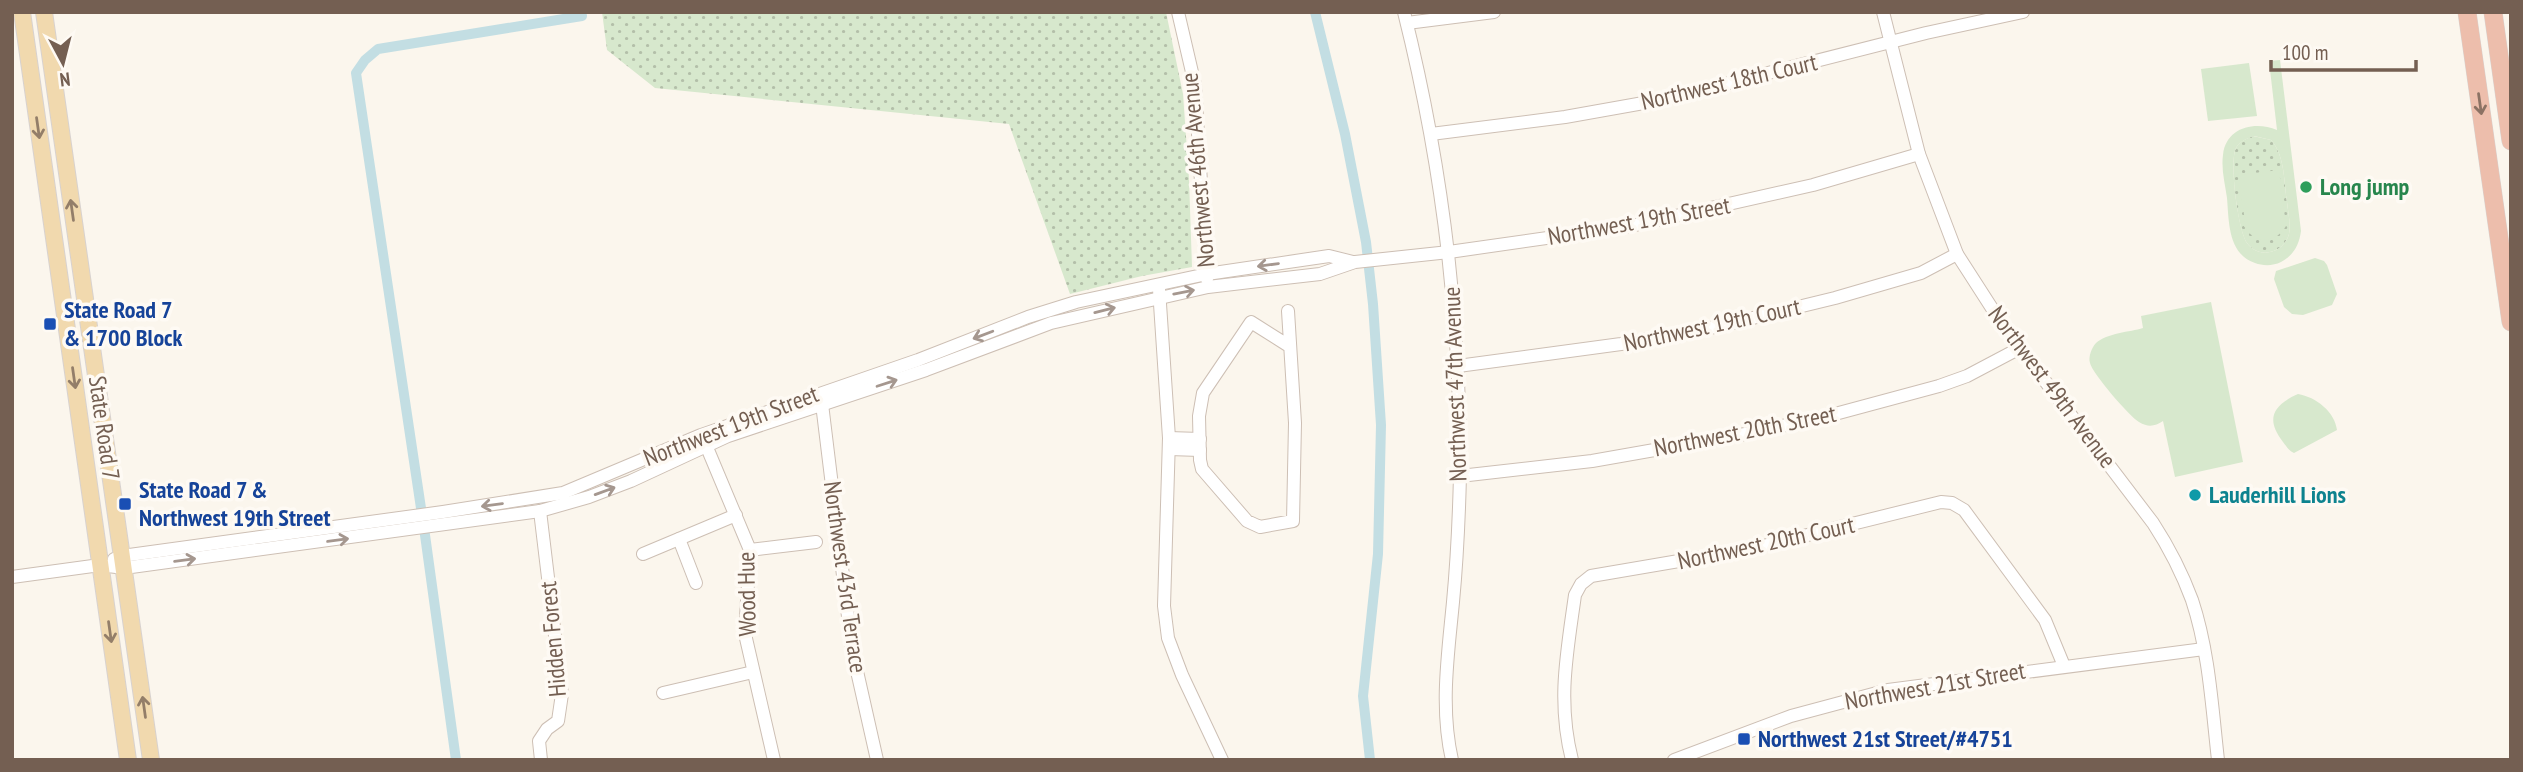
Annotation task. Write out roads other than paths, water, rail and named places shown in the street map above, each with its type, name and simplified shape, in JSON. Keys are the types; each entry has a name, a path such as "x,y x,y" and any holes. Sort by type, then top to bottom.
{"highway":[{"path":"2467,12 2511,322"},
{"path":"2493,12 2511,141"}],"main road":[{"name":"State Road 7","path":"22,12 128,760"},
{"name":"State Road 7","path":"44,12 151,760"},
{"path":"32,82 46,90 61,129"},
{"path":"47,192 60,226 77,244"},
{"path":"54,240 69,259 85,302"}],"street":[{"name":"Northwest 46th Avenue","path":"1178,12 1195,85 1207,280"},
{"path":"1405,18 1494,12"},
{"name":"Northwest 49th Avenue","path":"1883,12 1919,154 1957,254 2020,348 2092,440 2165,543 2191,599 2204,649 2218,760"},
{"name":"Northwest 18th Court","path":"1431,134 1565,117 1667,99 1891,42 2023,12"},
{"name":"Northwest 47th Avenue","path":"1405,18 1431,134 1449,252 1458,366 1460,476 1456,571 1445,685 1446,730 1452,760"},
{"name":"Northwest 19th Street","path":"12,577 444,518 563,493 820,399 926,370 1049,317 1159,290 1329,256 1354,262 1389,259 1631,226 1813,185 1919,154"},
{"name":"Northwest 19th Court","path":"1458,366 1621,344 1720,326 1835,298 1922,273 1957,254"},
{"path":"1159,290 1169,444 1164,606 1168,638 1182,676 1222,760"},
{"path":"1288,311 1295,423 1293,521 1260,527 1247,522 1202,469 1199,416 1203,393 1251,322 1289,346"},
{"name":"Northwest 20th Street","path":"1460,476 1592,461 1751,433 1823,417 1939,386 1967,376 2020,348"},
{"name":"Northwest 43rd Terrace","path":"820,399 852,649 877,760"},
{"name":"Northwest 19th Street","path":"444,518 540,511 589,497 631,481 704,440"},
{"name":"Wood Hue","path":"704,440 751,550 744,634 774,760"},
{"path":"1169,444 1200,444"},
{"name":"Northwest 20th Court","path":"1572,760 1566,733 1563,687 1575,595 1581,584 1591,576 1755,548 1941,502 1952,503 1964,510 2045,621 2064,666"},
{"name":"Hidden Forest","path":"540,511 562,694 558,720 547,729 539,741 541,760"},
{"path":"643,554 736,515"},
{"path":"679,539 696,583"},
{"path":"751,550 816,542"},
{"name":"Northwest 21st Street","path":"1674,760 1791,716 1888,690 2204,649"},
{"path":"663,693 753,672"}],"waterway":[{"path":"456,760 356,73 365,60 378,49 582,16 581,12"},
{"path":"1315,12 1345,134 1366,242 1373,304 1381,425 1378,554 1363,696 1370,760"}],"place":[{"name":"Long jump","path":"2306,187"},
{"name":"State Road 7 & 1700 Block","path":"50,324"},
{"name":"Lauderhill Lions","path":"2195,495"},
{"name":"State Road 7 & Northwest 19th Street","path":"125,504"},
{"name":"Northwest 21st Street/#4751","path":"1744,739"}]}
